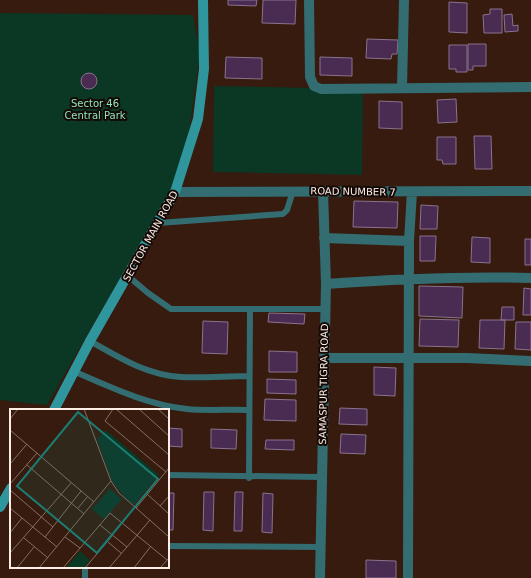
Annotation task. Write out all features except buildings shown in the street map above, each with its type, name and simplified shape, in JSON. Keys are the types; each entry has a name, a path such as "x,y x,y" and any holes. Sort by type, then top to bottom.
{"street":[{"name":"SECTOR MAIN ROAD","path":"54,409 73,371 175,192 198,119 204,69 203,0"},
{"path":"309,0 310,77 314,86 321,89 531,87"},
{"path":"402,88 404,0"},
{"name":"SAMASPUR TIGRA ROAD","path":"320,578 324,309 326,284 323,191"},
{"name":"ROAD NUMBER 7","path":"175,192 531,191"},
{"path":"408,578 410,358 409,241 412,192"},
{"path":"324,238 409,241"},
{"path":"326,284 410,278 531,278"},
{"path":"324,358 466,358 531,361"},
{"path":"0,507 10,490"}],"lane":[{"path":"158,223 283,214 287,210 293,191"},
{"path":"128,276 148,294 171,309 324,309"},
{"path":"249,478 250,310"},
{"path":"90,341 125,361 157,372 180,377 249,376"},
{"path":"73,371 126,394 146,400 187,409 249,410"},
{"path":"169,475 249,478 321,477"},
{"path":"169,546 320,547"}],"green space":[{"name":"Sector 46 Central Park","path":"0,13 193,15 200,53 187,148 170,191 47,405 0,400"},
{"path":"214,86 363,89 362,175 213,172"}]}
